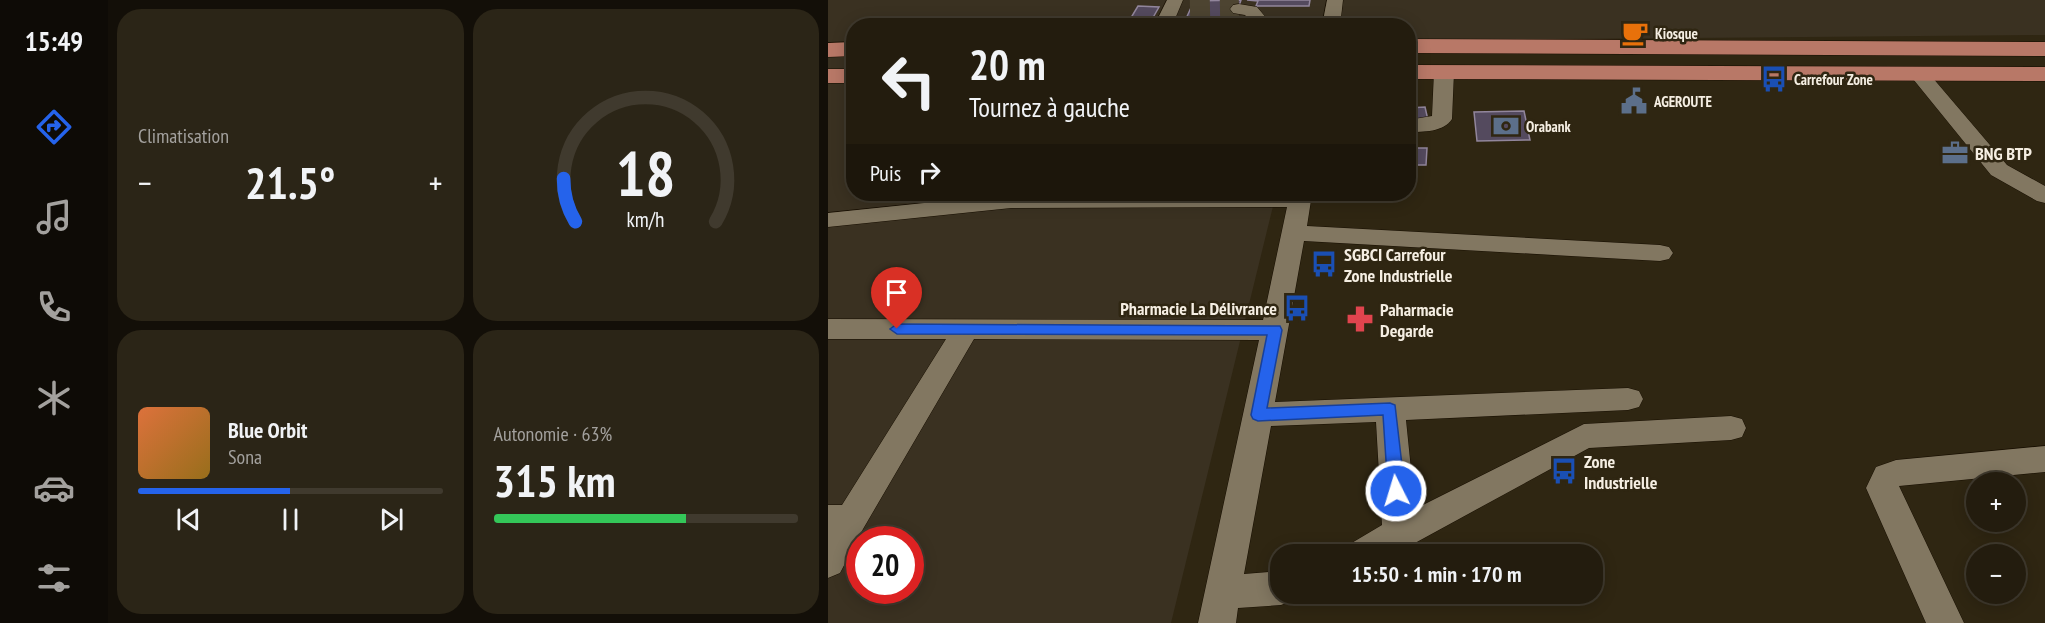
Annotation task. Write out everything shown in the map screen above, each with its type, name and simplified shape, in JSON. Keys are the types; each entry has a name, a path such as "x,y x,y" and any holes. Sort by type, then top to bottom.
{"main road":[{"path":"1416,46 2045,49"},
{"path":"828,50 846,49"},
{"path":"1416,72 2045,74"},
{"path":"828,76 846,76"}],"street":[{"path":"1333,18 1335,0"},
{"path":"1239,9 1251,11 1257,18"},
{"path":"1169,12 1190,10"},
{"path":"1416,126 1427,125 1442,119 1444,72"},
{"path":"1919,74 1999,170 2045,196"},
{"path":"828,220 1011,201"},
{"path":"1270,592 1220,608 1299,201"},
{"path":"1294,233 1660,253"},
{"path":"828,329 1275,330"},
{"path":"828,562 840,520 966,329"},
{"path":"1258,415 1628,399"},
{"path":"1390,409 1400,532"},
{"path":"1380,544 1584,436 1731,428"},
{"path":"1945,623 1882,488 1887,476 1896,473 2045,459"}],"shaded area":[{"path":"828,0 2045,0 2045,35 1438,40 1416,54 1416,18 846,18 846,201 1274,201 1171,623 828,623"}],"building":[{"path":"1241,0 1235,18 1186,18 1194,1"},
{"path":"1247,0 1310,0 1309,6 1256,6 1258,1"},
{"path":"1138,6 1159,7 1153,18 1131,18"},
{"path":"1425,107 1428,120 1416,121 1416,108"},
{"path":"1524,111 1530,140 1477,141 1474,112"},
{"path":"1416,148 1427,148 1426,165 1416,165"}],"tunnel":[{"path":"1190,10 1239,9"}],"place":[{"name":"Kiosque","path":"1635,33"},
{"name":"Carrefour Zone","path":"1774,79"},
{"name":"AGEROUTE","path":"1634,101"},
{"name":"Orabank","path":"1506,126"},
{"name":"BNG BTP","path":"1955,153"},
{"name":"SGBCI Carrefour Zone Industrielle","path":"1324,264"},
{"name":"Pharmacie La Délivrance","path":"1297,308"},
{"name":"Paharmacie Degarde","path":"1360,319"},
{"name":"Zone Industrielle","path":"1564,471"}],"route":[{"path":"897,329 1275,330 1258,415 1390,409 1396,491"}]}
